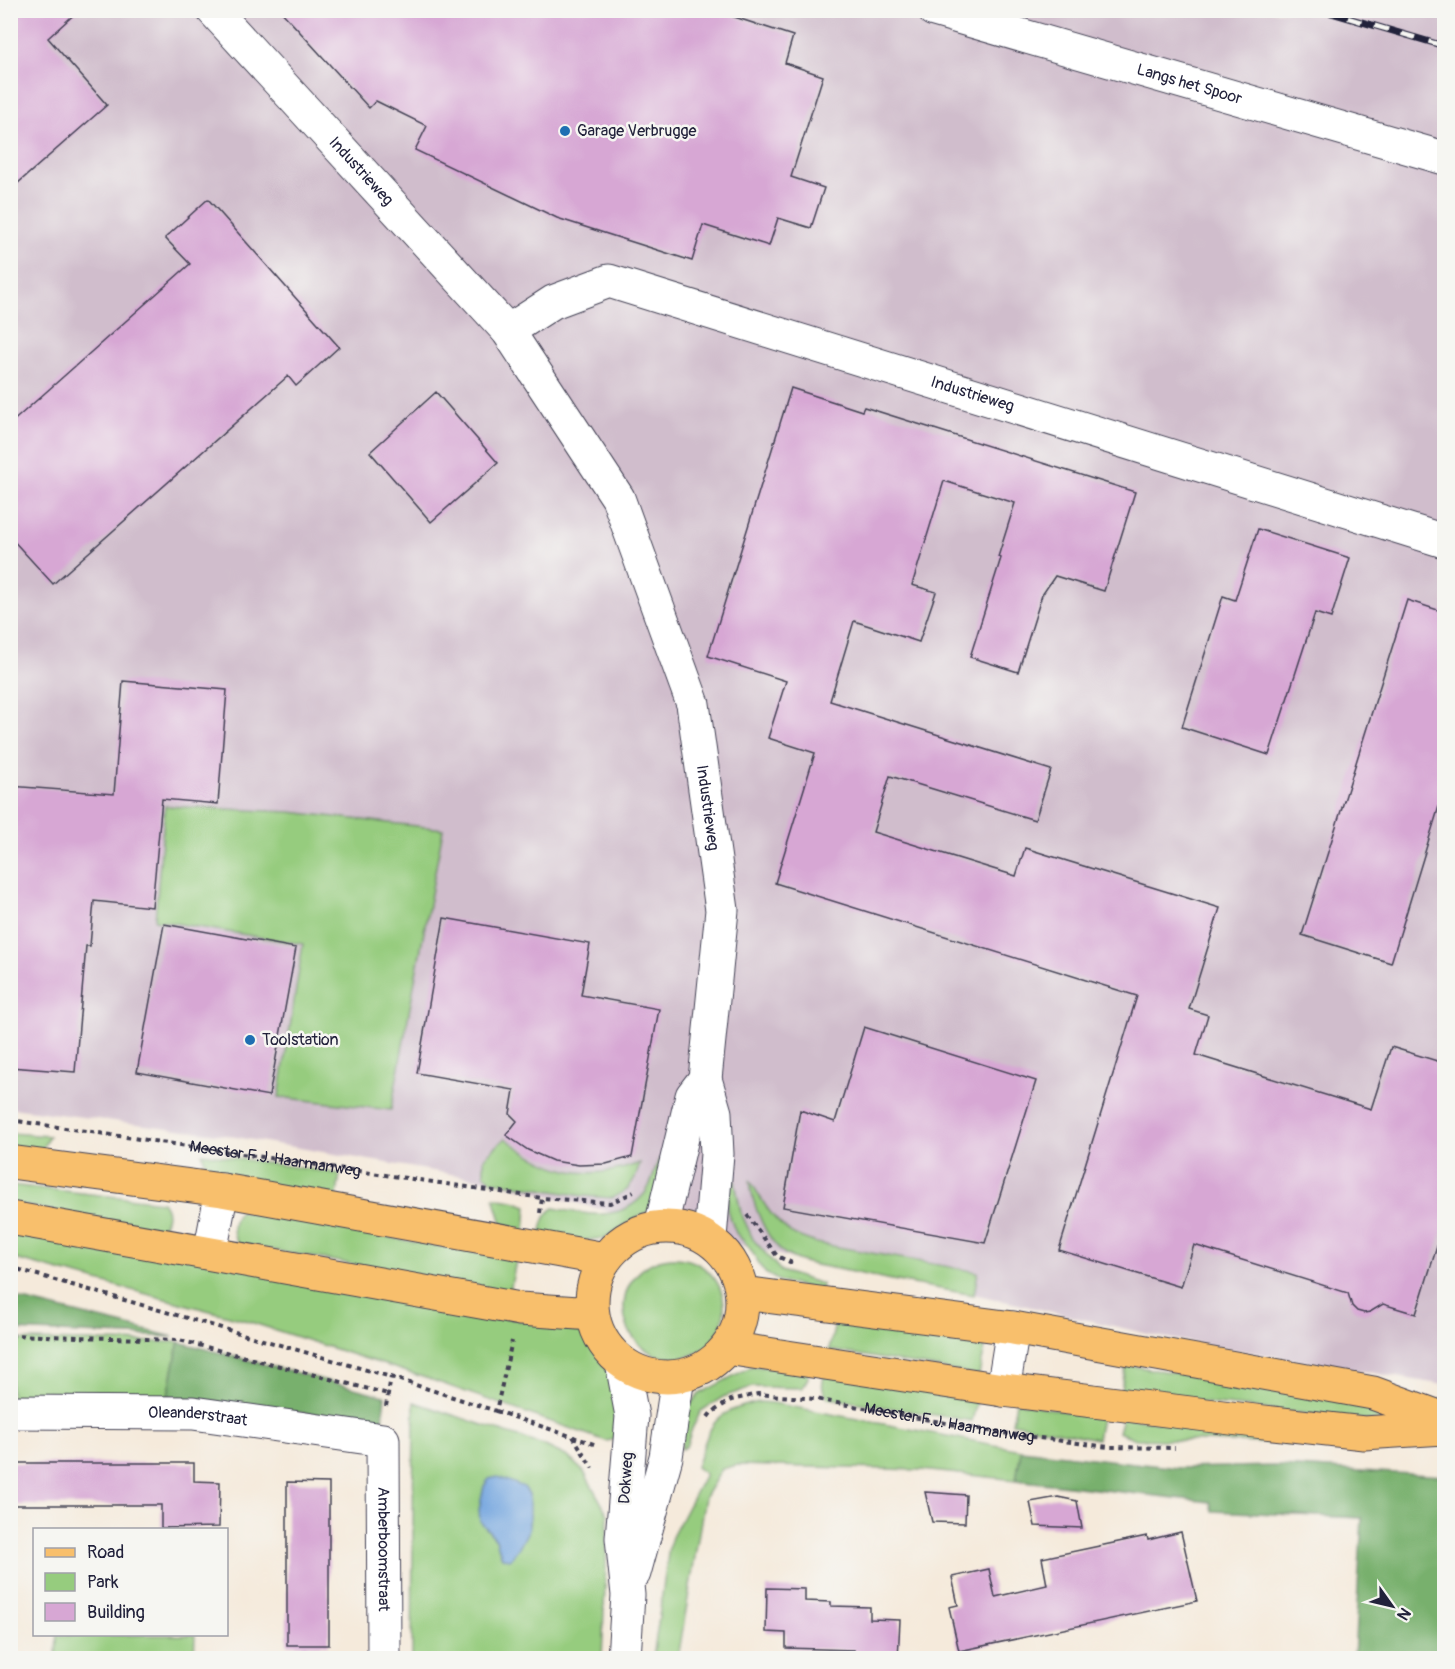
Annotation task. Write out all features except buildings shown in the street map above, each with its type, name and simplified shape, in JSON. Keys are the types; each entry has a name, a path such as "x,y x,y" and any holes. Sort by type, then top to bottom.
{"main road":[{"path":"10,1162 222,1190 605,1259"},
{"path":"10,1218 520,1309 592,1314"},
{"path":"661,1226 687,1228 710,1238 732,1262 743,1293 741,1322 727,1348 705,1367 678,1377 649,1375 622,1363 603,1342 592,1314 593,1286 605,1259 629,1236 661,1226"},
{"path":"743,1293 1013,1328 1373,1393 1444,1419"},
{"path":"727,1348 1003,1390 1364,1433 1444,1428"}],"street":[{"name":"Industrieweg","path":"213,10 508,331 618,498 693,704 722,910 705,1078 715,1113 717,1154 710,1238"},
{"name":"Langs het Spoor","path":"934,10 1444,158"},
{"name":"Industrieweg","path":"508,331 553,302 609,281 1444,542"},
{"name":"Industrieweg","path":"661,1226 692,1096 705,1078"},
{"path":"210,1253 222,1190"},
{"path":"1003,1390 1013,1328"},
{"name":"Dokweg","path":"622,1363 632,1416 622,1538 628,1595 624,1659"},
{"name":"Dokweg","path":"628,1595 666,1457 678,1377"},
{"name":"Oleanderstraat","path":"10,1412 193,1413 383,1440"},
{"name":"Amberboomstraat","path":"383,1440 384,1659"}],"path":[{"name":"Meester F.J. Haarmanweg","path":"10,1120 542,1198"},
{"path":"10,1335 179,1340 388,1394 391,1377"},
{"name":"Meester F.J. Haarmanweg","path":"706,1422 711,1413 731,1400 758,1394 815,1399 995,1432 1108,1447 1177,1448"},
{"path":"495,1411 605,1448 628,1452"}],"shaded area":[{"path":"11,11 1444,11 1444,1385 1161,1337 978,1295 806,1262 491,1181 224,1135 11,1108"}],"green space":[{"path":"165,806 290,812 443,829 391,1110 279,1097 303,944 155,920"},
{"path":"10,1133 49,1136 38,1152 25,1156 11,1156"},
{"path":"505,1138 538,1159 570,1171 603,1172 640,1163 635,1178 627,1190 612,1198 583,1196 492,1181 484,1174 484,1158"},
{"path":"202,1153 340,1174 336,1202 214,1175 206,1165"},
{"path":"659,1159 667,1160 654,1206 647,1212 604,1238 573,1242 540,1237 545,1217 554,1208 578,1213 602,1214 625,1209 636,1202 645,1193"},
{"path":"732,1167 741,1213 753,1239 781,1271 822,1284 821,1290 781,1282 765,1273 749,1247 736,1233 727,1210"},
{"path":"750,1180 766,1206 788,1231 816,1243 978,1272 974,1295 813,1264 789,1256 774,1243 762,1223"},
{"path":"10,1185 162,1202 167,1212 166,1218 162,1228 152,1229 11,1203"},
{"path":"494,1198 527,1206 525,1233 504,1230"},
{"path":"240,1211 516,1260 510,1292 238,1244 233,1227"},
{"path":"11,1224 581,1332 614,1379 618,1439 606,1441 429,1379 244,1320 11,1258"},
{"path":"674,1258 693,1261 710,1272 721,1289 724,1308 721,1327 710,1344 693,1355 674,1358 655,1355 638,1344 627,1327 624,1308 627,1289 638,1272 655,1261"},
{"path":"11,1297 173,1337 11,1330"},
{"path":"837,1315 986,1343 979,1375 829,1350"},
{"path":"11,1340 179,1342 168,1396 11,1398"},
{"path":"179,1342 385,1396 382,1423 168,1396"},
{"path":"1126,1365 1417,1412 1414,1425 1120,1394"},
{"path":"752,1366 807,1371 808,1378 802,1388 752,1387 723,1397 701,1411 686,1447 681,1449 686,1410 699,1394"},
{"path":"825,1373 977,1401 972,1421 829,1398 822,1386"},
{"path":"414,1402 543,1445 568,1457 584,1472 608,1515 602,1658 412,1658","holes":["529,1494 530,1517 527,1531 502,1558 496,1539 486,1528"]},
{"path":"759,1402 1021,1450 1016,1480 921,1470 737,1465 722,1469 705,1497 678,1658 653,1658 669,1547 705,1474 696,1467 710,1430 722,1416 743,1406"},
{"path":"1016,1402 1101,1418 1097,1439 1012,1423"},
{"path":"1122,1417 1330,1445 1136,1439 1118,1432"},
{"path":"1021,1450 1178,1468 1278,1466 1444,1476 1444,1658 1354,1657 1362,1518 1212,1511 1210,1502 1016,1480"},
{"path":"57,1636 195,1636 194,1658 56,1658"}],"water":[{"path":"498,1477 524,1487 529,1494 529,1529 510,1559 502,1558 496,1539 480,1521 479,1510 484,1486 489,1479"}],"railway":[{"path":"1321,10 1444,46"}],"place":[{"name":"Garage Verbrugge","path":"565,131"},
{"name":"Toolstation","path":"250,1040"}]}
